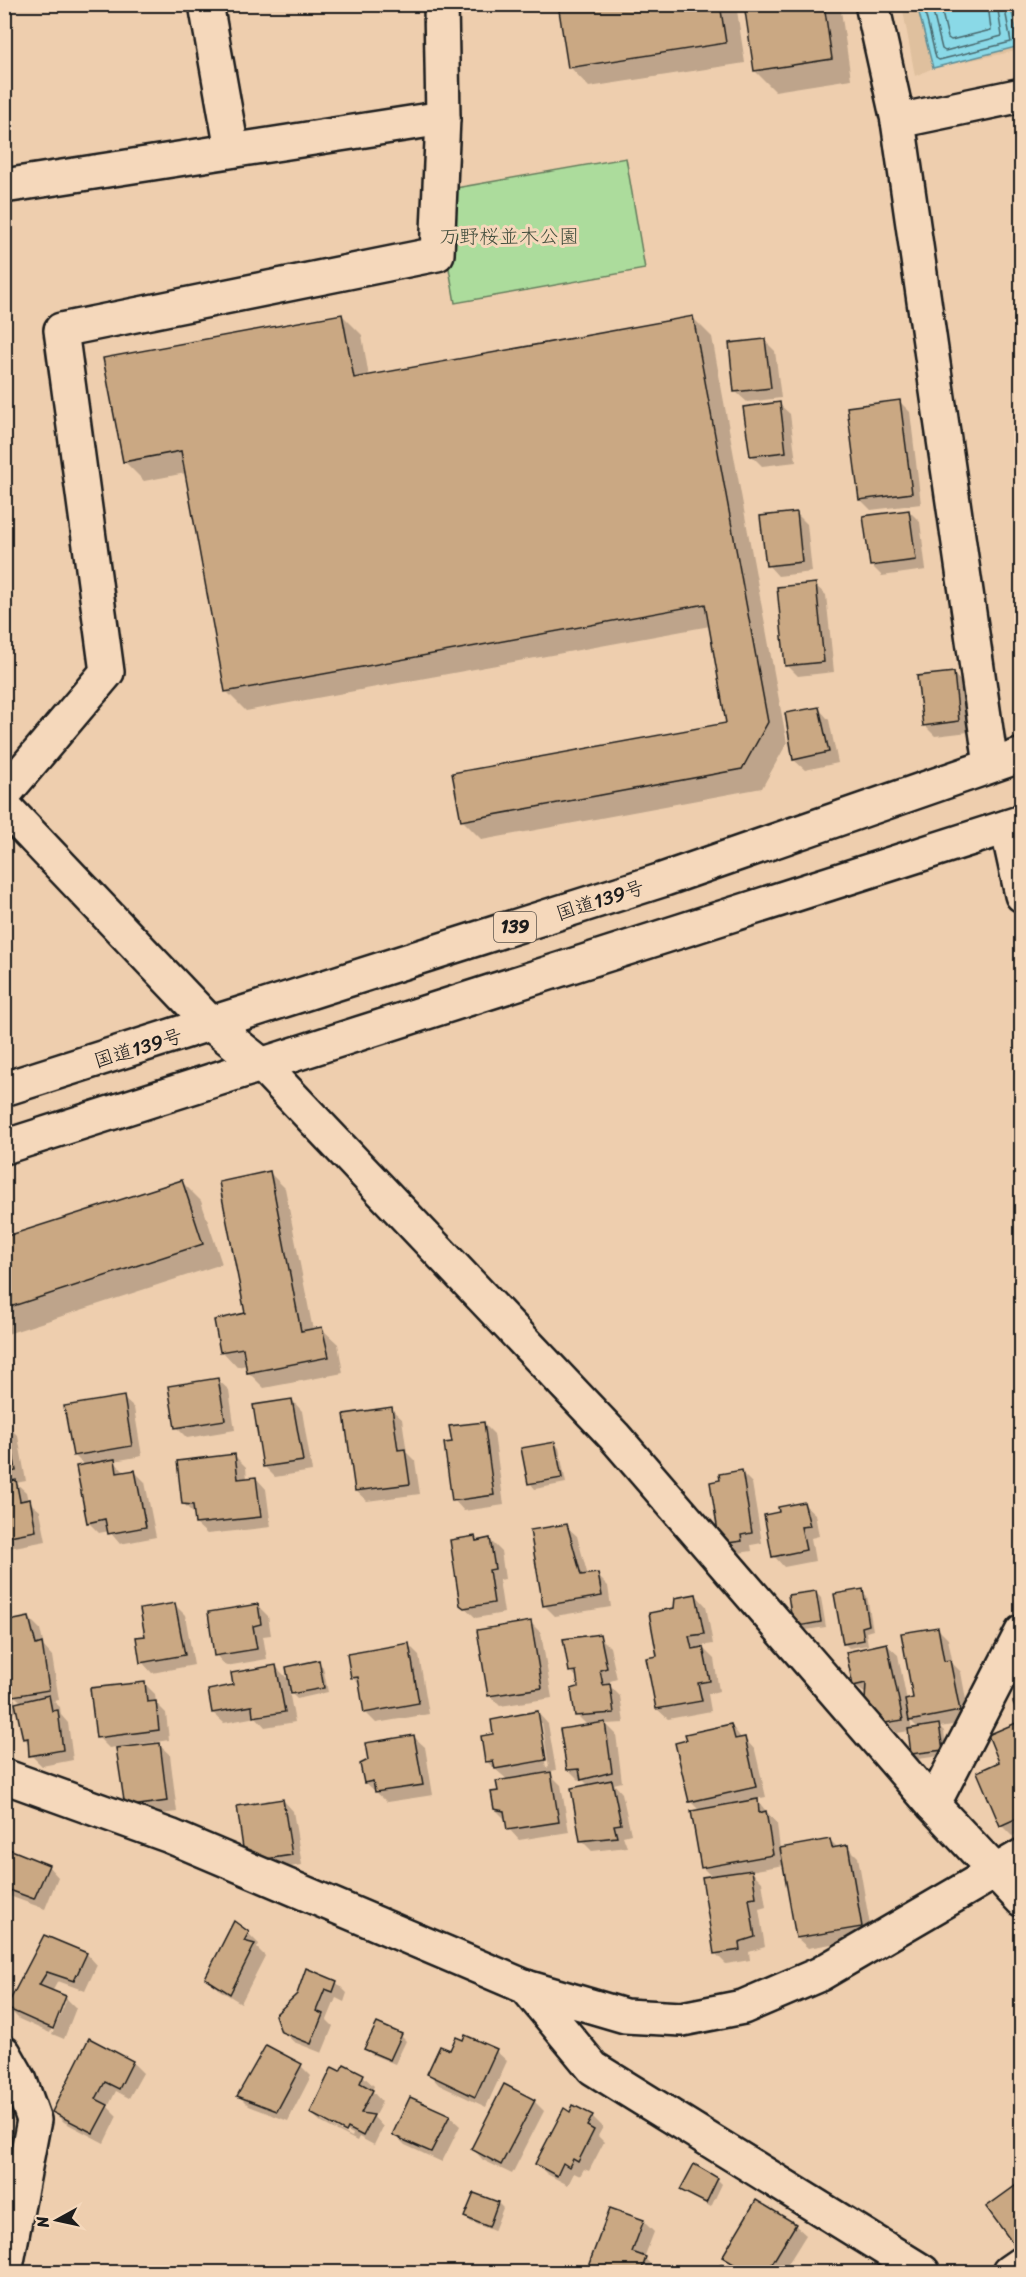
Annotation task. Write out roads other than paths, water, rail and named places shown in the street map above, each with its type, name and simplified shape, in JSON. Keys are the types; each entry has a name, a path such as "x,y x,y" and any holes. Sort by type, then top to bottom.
{"main road":[{"path":"207,4 232,150"},
{"path":"4,794 107,672 61,330 437,254 443,118 441,4"},
{"path":"872,4 898,121 991,765"},
{"path":"898,121 1022,95"},
{"path":"4,186 443,118"},
{"name":"国道139号","path":"4,1089 212,1025 662,880 1022,755"},
{"path":"4,806 212,1025 262,1065 614,1436 933,1805 1009,1864 1022,1900"},
{"path":"4,1147 1014,825 1022,896"},
{"path":"933,1805 1022,1632"},
{"path":"4,1776 170,1836 526,1987 625,2016 682,2019 743,2007 820,1974 1009,1864"},
{"path":"526,1987 593,2068 923,2272"},
{"path":"4,2053 20,2081 34,2120 9,2227 5,2272"},
{"path":"1009,2272 1022,2263"}],"water":[{"path":"917,5 1010,5 1020,46 933,68"}],"park label":[{"name":"万野桜並木公園","path":"509,236"}]}
